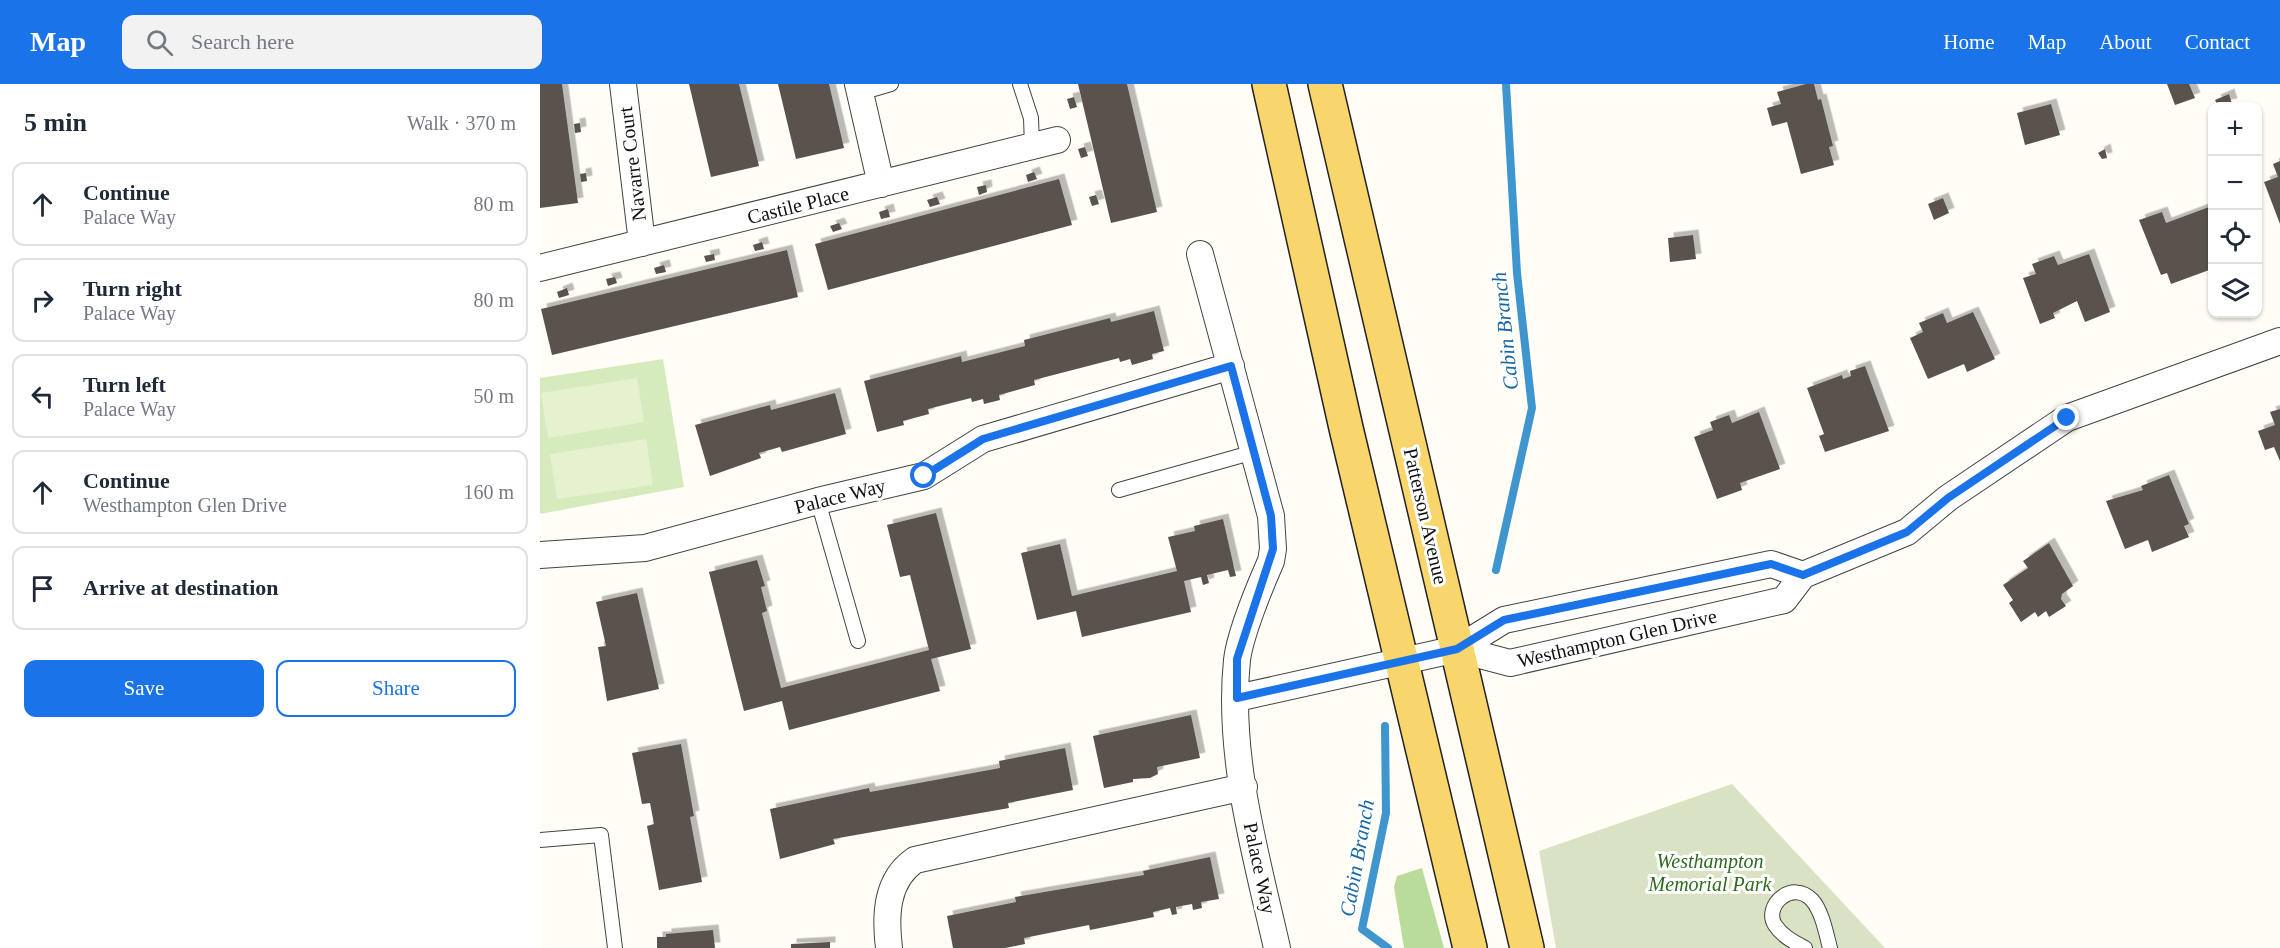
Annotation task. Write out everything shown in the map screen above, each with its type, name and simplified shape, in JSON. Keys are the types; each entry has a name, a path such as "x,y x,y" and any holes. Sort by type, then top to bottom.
{"main road":[{"path":"1269,84 1470,948"},
{"name":"Patterson Avenue","path":"1324,84 1527,948"}],"street":[{"name":"Navarre Court","path":"623,84 642,243"},
{"path":"859,89 882,184"},
{"name":"Castile Place","path":"540,268 1045,143"},
{"name":"Palace Way","path":"1200,254 1271,516 1273,549 1237,659 1236,730 1251,831 1277,948"},
{"path":"1803,575 1907,532 1948,498 2067,418 2280,341"},
{"name":"Palace Way","path":"540,555 645,548 818,501 924,476 983,439 1231,366"},
{"name":"Westhampton Glen Drive","path":"1771,564 1803,575 1784,600 1510,663 1457,649 1504,620 1771,564"},
{"path":"1237,698 1457,649"},
{"path":"889,948 888,904 891,889 896,877 915,860 1244,787"}],"lane":[{"path":"859,89 891,84"},
{"path":"1020,84 1031,118 1045,143"},
{"path":"1119,490 1254,452"},
{"path":"818,501 858,641"},
{"path":"540,840 601,835 615,948"},
{"path":"1805,948 1787,938 1775,925 1772,917 1774,907 1785,894 1794,891 1802,892 1813,901 1825,928 1830,948"}],"green space":[{"path":"663,359 684,487 540,514 540,378"},
{"path":"637,378 644,422 548,438 541,393"},
{"path":"646,439 653,485 557,499 550,454"},
{"name":"Westhampton Memorial Park","path":"1732,784 1885,948 1556,948 1539,851"},
{"path":"1422,868 1444,948 1404,948 1394,887 1397,876"}],"building":[{"path":"540,84 562,84 578,203 540,208"},
{"path":"689,84 739,84 759,166 711,177"},
{"path":"778,84 829,84 844,148 796,159"},
{"path":"1078,84 1127,84 1157,212 1111,223"},
{"path":"1814,84 1818,100 1821,99 1833,146 1829,147 1834,165 1801,174 1787,122 1772,126 1767,108 1781,104 1777,92"},
{"path":"2167,84 2189,84 2195,98 2175,105"},
{"path":"2229,94 2231,102 2216,102 2215,100"},
{"path":"1074,97 1077,107 1070,109 1067,99"},
{"path":"2051,104 2060,135 2025,145 2017,113"},
{"path":"580,123 581,132 575,133 574,124"},
{"path":"1085,147 1088,156 1081,158 1078,149"},
{"path":"2105,149 2107,158 2102,159 2098,153"},
{"path":"2280,161 2280,224 2264,182 2278,177 2273,164"},
{"path":"1034,172 1037,179 1028,182 1026,175"},
{"path":"586,173 587,181 581,182 580,174"},
{"path":"1059,179 1072,225 828,290 815,244"},
{"path":"986,185 987,192 979,195 977,187"},
{"path":"1096,195 1099,204 1092,206 1089,197"},
{"path":"937,197 940,204 930,207 927,200"},
{"path":"1943,198 1949,213 1934,220 1928,204"},
{"path":"2208,207 2208,270 2171,284 2167,273 2161,275 2139,220 2162,212 2166,223"},
{"path":"888,209 890,217 881,219 879,212"},
{"path":"839,223 842,229 833,232 830,226"},
{"path":"1693,235 1696,259 1670,262 1668,238"},
{"path":"762,242 764,249 755,251 753,245"},
{"path":"787,250 798,297 552,355 541,309"},
{"path":"714,254 715,260 706,262 704,256"},
{"path":"2089,254 2110,312 2085,322 2077,301 2053,313 2055,318 2040,324 2023,278 2036,274 2032,264 2054,256 2058,265"},
{"path":"664,265 666,272 656,274 654,268"},
{"path":"615,277 617,283 608,286 606,279"},
{"path":"567,288 569,295 559,298 557,292"},
{"path":"1154,311 1164,351 1152,354 1153,359 1132,365 1130,359 1120,362 1119,358 1034,380 1035,385 999,395 1000,400 984,404 983,399 972,402 971,398 928,409 929,414 903,421 904,425 877,432 864,381 961,356 962,362 1025,346 1024,340 1110,318 1111,322"},
{"path":"1973,312 1995,359 1967,372 1964,364 1928,379 1910,338 1923,332 1919,323 1943,313 1947,323"},
{"path":"1865,366 1889,431 1825,452 1819,436 1824,434 1807,388 1842,375 1843,379 1851,376 1850,371"},
{"path":"835,393 846,434 782,452 780,447 759,453 761,458 710,476 695,425 770,405 771,410"},
{"path":"2280,409 2280,461 2274,447 2265,450 2258,431 2275,425 2270,412"},
{"path":"1759,412 1780,469 1740,483 1742,490 1717,499 1694,437 1713,430 1710,422 1729,415 1732,423"},
{"path":"2169,475 2189,524 2184,526 2189,537 2152,552 2148,540 2125,549 2106,501 2143,490 2141,486"},
{"path":"936,513 971,649 931,659 940,691 789,730 782,701 744,711 709,572 757,560 765,586 761,587 767,611 762,613 781,688 929,650 910,575 900,577 887,525"},
{"path":"1223,519 1236,576 1230,577 1228,570 1207,575 1209,583 1203,585 1201,577 1184,581 1191,612 1082,637 1076,611 1037,620 1021,553 1060,544 1072,596 1177,571 1168,537 1195,531 1194,526"},
{"path":"2049,543 2073,586 2062,594 2061,599 2066,606 2049,617 2046,611 2038,617 2035,612 2021,622 2009,603 2013,600 2003,585 2028,568 2023,561"},
{"path":"637,593 659,689 607,701 598,647 606,646 596,602"},
{"path":"1191,715 1200,758 1157,767 1158,774 1150,778 1133,779 1133,782 1104,788 1093,736"},
{"path":"681,744 694,816 690,817 702,882 659,890 647,826 654,824 650,803 642,804 632,753"},
{"path":"1065,748 1073,790 1008,803 1009,808 833,839 835,844 780,859 770,809 869,788 870,792 1000,768 999,761"},
{"path":"1210,857 1219,899 1201,902 1202,908 1193,910 1192,904 1176,907 1177,914 1172,915 1170,908 1153,912 1154,917 1090,930 1089,925 1024,938 1025,944 1005,948 953,948 947,916 1016,902 1015,897 1144,875 1143,871"},
{"path":"713,930 715,948 657,948 657,937 666,937 666,934"},
{"path":"830,942 830,948 791,948 791,944"}],"waterway":[{"name":"Cabin Branch","path":"1496,570 1532,408 1517,273 1506,84"},
{"name":"Cabin Branch","path":"1385,726 1386,813 1362,929 1388,948"}],"route":[{"path":"924,476 983,439 1231,366 1271,516 1273,549 1271,561 1260,585 1237,659 1237,698 1457,649 1504,620 1771,564 1803,575 1879,546 1907,532 1948,498 2067,418"}]}
